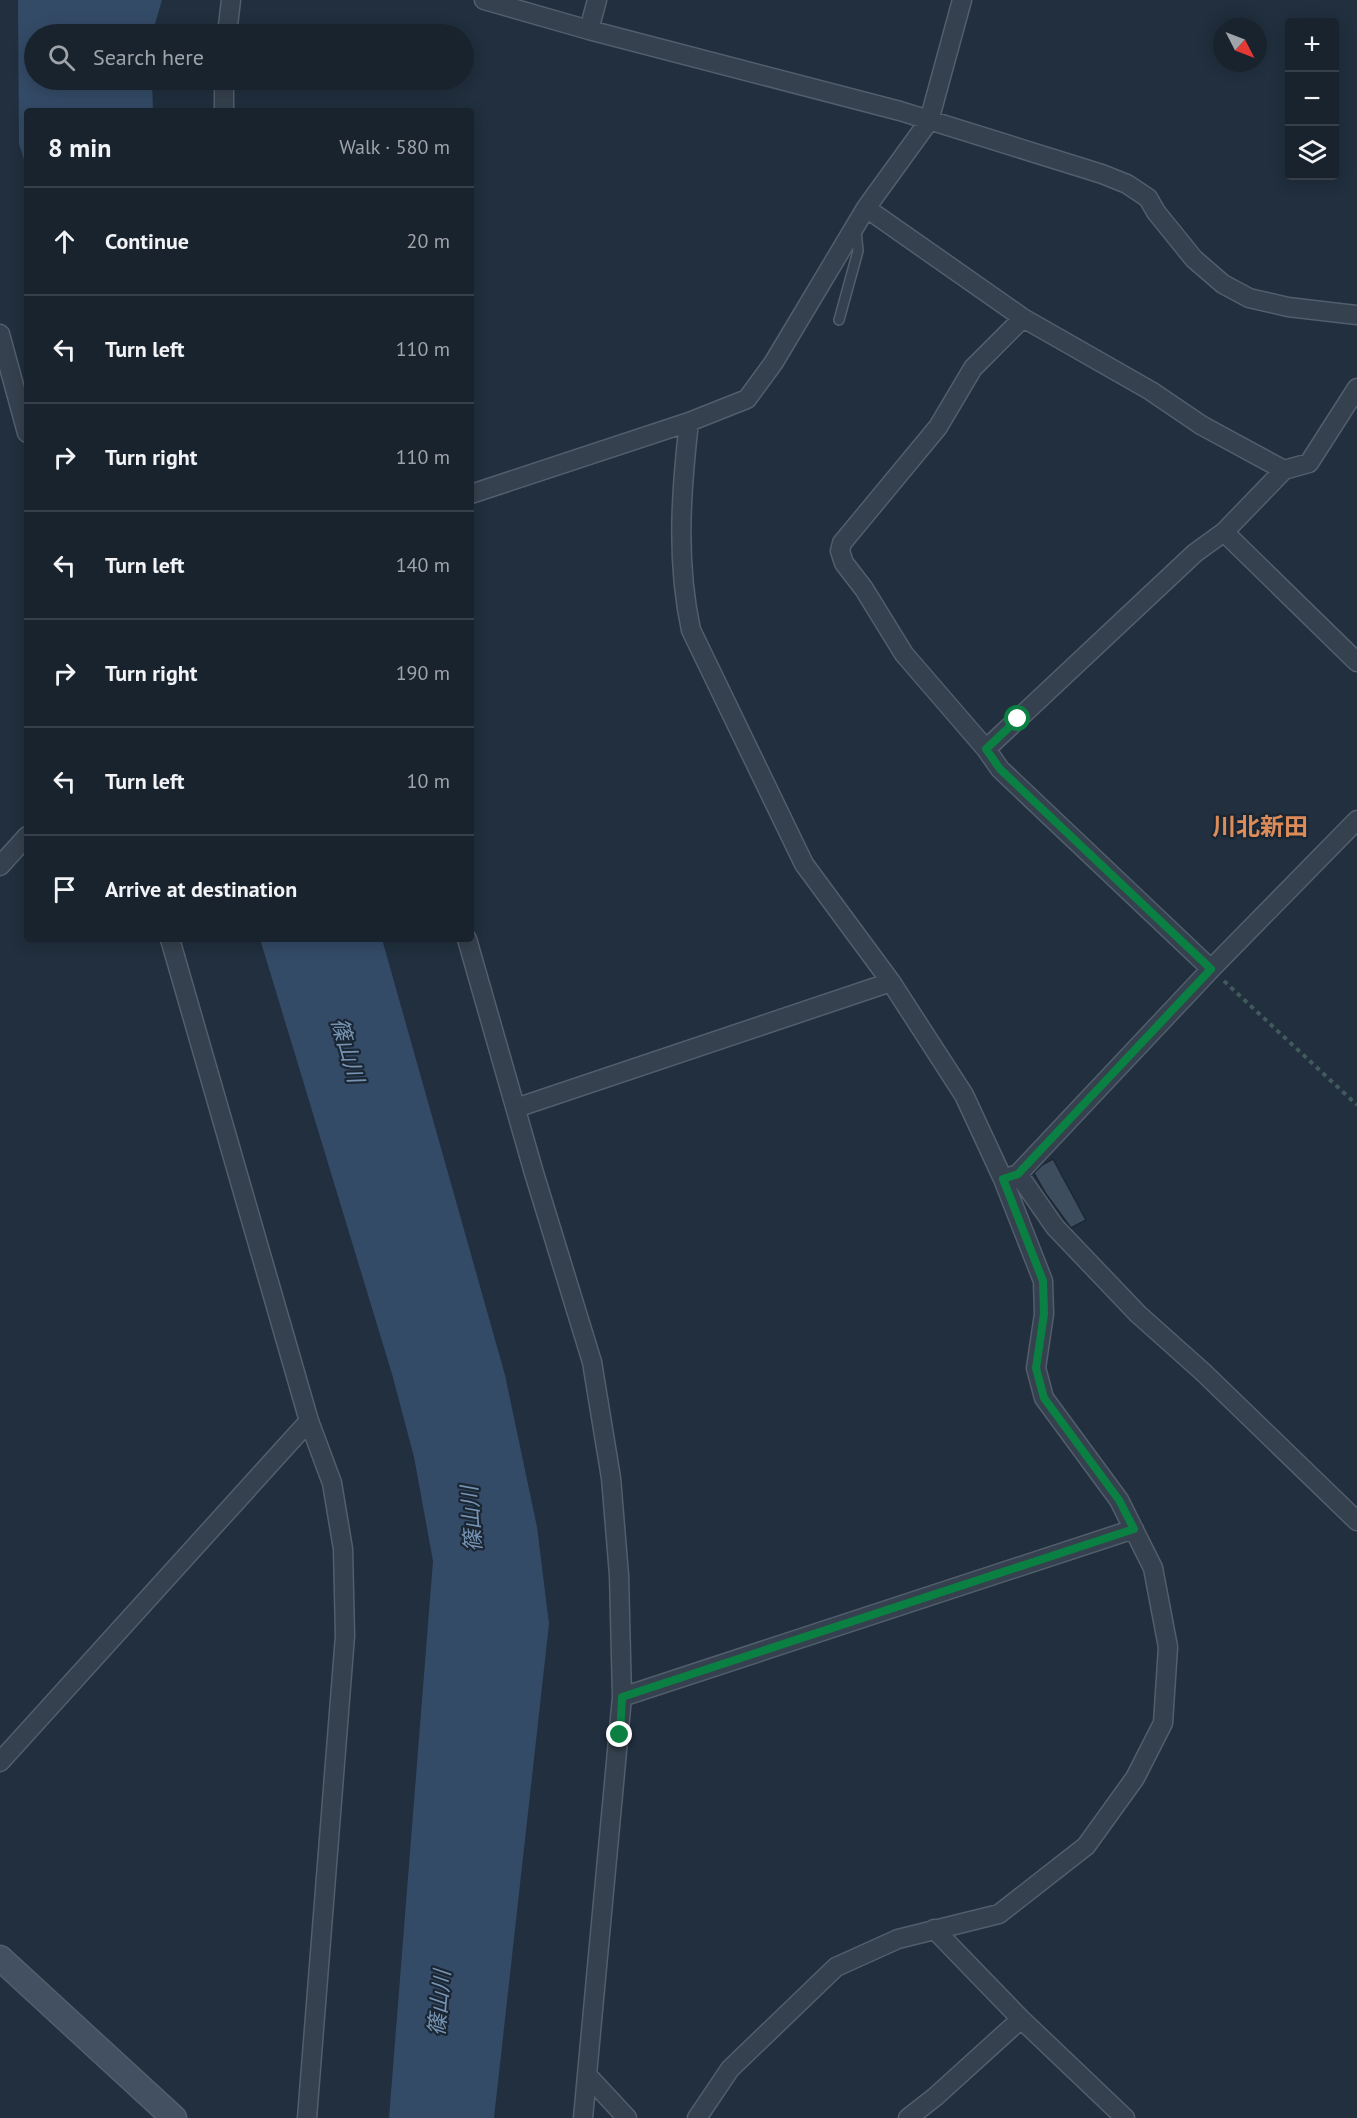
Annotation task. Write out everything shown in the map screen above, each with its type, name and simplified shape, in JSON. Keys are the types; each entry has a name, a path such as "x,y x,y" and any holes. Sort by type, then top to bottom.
{"street":[{"path":"228,24 231,0"},
{"path":"484,0 900,111 1102,174 1127,184 1148,198 1156,212 1194,259 1223,284 1249,298 1288,307 1357,315"},
{"path":"590,30 597,0"},
{"path":"474,493 689,423 747,399 774,362 866,208 929,121 962,0"},
{"path":"224,90 224,108"},
{"path":"866,208 1023,318 1151,391 1201,425 1284,470"},
{"path":"1023,318 974,368 938,427 842,543 840,551 844,563 864,589 904,654 986,749 1000,769 1211,969"},
{"path":"0,334 24,422"},
{"path":"986,749 1195,553 1224,532 1284,470 1309,463 1357,388"},
{"path":"689,423 682,488 681,552 685,602 691,630 804,864 891,982 964,1095 1010,1176 1054,1227 1138,1314 1203,1372 1357,1521"},
{"path":"1224,532 1357,662"},
{"path":"1010,1176 1357,820"},
{"path":"0,866 24,839"},
{"path":"171,942 309,1421 332,1483 343,1549 345,1636 307,2118"},
{"path":"468,942 592,1362 611,1478 619,1575 622,1697 583,2118"},
{"path":"516,1108 891,982"},
{"path":"696,2118 730,2069 836,1967 898,1939 999,1914 1086,1845 1135,1778 1163,1723 1168,1647 1153,1568 1119,1500 1044,1398 1036,1368 1044,1314 1043,1281 1010,1176"},
{"path":"0,1762 309,1421"},
{"path":"622,1697 1134,1529"},
{"path":"934,1929 1021,2019 1125,2118"},
{"path":"0,1958 174,2118"},
{"path":"908,2118 935,2097 1021,2019"},
{"path":"586,2075 627,2118"}],"lane":[{"path":"839,320 858,251 856,225"}],"path":[{"path":"1211,969 1357,1105"}],"water":[{"path":"18,0 162,0 155,24 24,24 24,90 152,90 153,108 24,108 24,160 19,144"},
{"name":"篠山川","path":"261,942 383,942 505,1375 537,1527 549,1624 494,2118 389,2118 433,1561 414,1457 392,1374"}],"building":[{"path":"1053,1159 1086,1220 1071,1228 1034,1173"}],"district":[{"name":"川北新田","path":"1260,827"}],"route":[{"path":"620,1735 622,1697 1134,1529 1119,1500 1044,1398 1036,1368 1044,1314 1043,1281 1003,1179 1018,1174 1211,969 1000,769 986,749 1018,719"}]}
